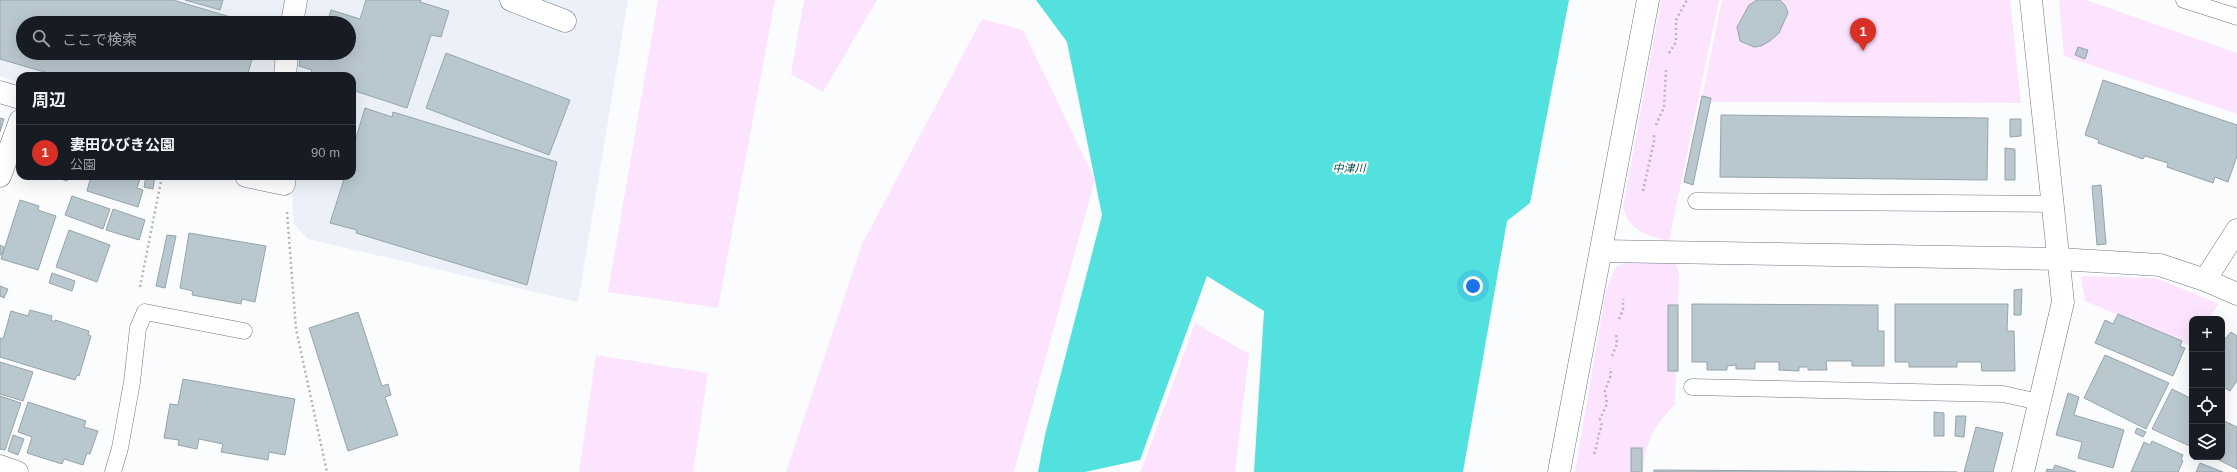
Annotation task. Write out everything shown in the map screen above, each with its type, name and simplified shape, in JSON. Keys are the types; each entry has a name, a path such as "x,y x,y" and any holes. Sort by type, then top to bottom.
{"street":[{"path":"293,16 296,0"},
{"path":"511,0 565,21"},
{"path":"1559,472 1602,251 1648,0"},
{"path":"2023,472 2063,302 2031,0"},
{"path":"285,72 286,60"},
{"path":"0,92 16,97"},
{"path":"0,176 16,132"},
{"path":"2204,280 2237,230"},
{"path":"1602,251 2059,259 2160,265 2204,280 2237,294"},
{"path":"0,466 17,472"}],"lane":[{"path":"2184,0 2237,18"},
{"path":"1696,201 2053,204"},
{"path":"113,472 120,448 132,382 138,328 146,312 244,331"},
{"path":"1692,387 2003,394 2040,402"}],"path":[{"path":"142,318 136,305 161,180"},
{"path":"284,180 296,329 327,472"}],"shaded area":[{"path":"0,0 628,0 578,302 308,239 293,223 292,180 356,180 356,72 16,72 16,82 0,76"},
{"path":"658,0 775,0 718,308 608,292"},
{"path":"804,0 877,0 823,92 791,74"},
{"path":"1661,0 1719,0 1669,241 1653,237 1634,227 1626,215 1623,207"},
{"path":"1722,0 2010,0 2021,103 1701,102"},
{"path":"2059,0 2086,0 2237,53 2237,114 2064,56"},
{"path":"982,19 1023,30 1095,180 1014,472 786,472 862,244"},
{"path":"1632,258 1676,264 1679,275 1675,404 1652,435 1646,451 1643,472 1575,472 1606,290 1615,268"},
{"path":"2083,276 2156,278 2219,304 2210,316 2189,316 2189,345 2085,301 2081,278"},
{"path":"1195,323 1249,354 1235,472 1138,472 1141,471"},
{"path":"596,355 708,373 693,472 579,472"}],"water":[{"name":"中津川","path":"1036,0 1569,0 1530,203 1507,221 1463,472 1254,472 1264,311 1207,276 1140,460 1085,472 1038,472 1045,435 1102,215 1067,42"}],"building":[{"path":"0,0 173,0 227,16 16,16 16,60 252,60 248,72 44,72 0,59"},
{"path":"185,0 223,0 220,10"},
{"path":"366,0 421,0 420,2 449,11 441,37 431,35 407,108 356,91 356,72 311,72 312,70 299,66 300,60 356,60 356,18 360,19"},
{"path":"1757,0 1780,0 1785,5 1788,13 1779,33 1770,41 1761,46 1754,47 1740,41 1737,27 1749,5"},
{"path":"331,10 350,16 329,16"},
{"path":"2078,47 2088,50 2085,59 2075,55"},
{"path":"446,53 570,100 549,155 426,108"},
{"path":"2103,80 2237,125 2237,156 2228,182 2215,177 2213,183 2167,167 2168,163 2145,156 2143,159 2098,143 2099,140 2085,135"},
{"path":"1702,96 1711,98 1693,185 1684,182"},
{"path":"365,108 392,117 393,112 557,162 527,285 356,233 357,230 330,223 344,180 356,180 356,138"},
{"path":"1721,115 1988,118 1987,180 1720,177"},
{"path":"0,118 4,119 0,132"},
{"path":"2010,119 2021,119 2021,136 2010,137"},
{"path":"2005,148 2015,149 2015,180 2005,180"},
{"path":"90,180 140,180 137,188 143,190 138,207 87,191"},
{"path":"145,180 154,180 153,189 144,187"},
{"path":"2101,185 2106,244 2097,245 2092,186"},
{"path":"72,196 110,209 103,229 65,215"},
{"path":"20,200 39,206 38,210 56,216 38,270 1,259"},
{"path":"113,209 145,220 139,240 106,230"},
{"path":"69,230 110,245 97,282 56,267"},
{"path":"189,233 266,246 255,302 242,299 241,304 192,295 193,291 180,288"},
{"path":"167,235 176,236 165,288 156,286"},
{"path":"0,245 4,247 2,255 0,255"},
{"path":"52,273 75,281 72,291 49,283"},
{"path":"0,286 8,289 4,298 0,296"},
{"path":"2022,289 2021,315 2014,315 2014,290"},
{"path":"1692,304 1878,305 1878,331 1884,331 1884,366 1852,366 1852,361 1826,361 1827,370 1808,370 1808,367 1799,367 1799,371 1779,370 1779,362 1755,362 1755,369 1736,369 1736,365 1727,366 1727,370 1707,370 1707,362 1692,362"},
{"path":"1895,304 2008,304 2007,331 2014,331 2015,371 1982,371 1981,362 1957,362 1957,367 1909,367 1909,362 1895,362"},
{"path":"1668,305 1678,305 1678,371 1668,371"},
{"path":"30,310 52,316 51,320 55,322 55,320 89,331 88,335 91,336 79,376 77,375 75,380 0,357 0,338 3,339 11,311 28,316"},
{"path":"358,312 382,386 388,384 391,395 385,397 398,435 348,451 309,328"},
{"path":"2118,314 2182,341 2180,346 2185,348 2173,376 2095,343 2105,320 2113,324"},
{"path":"2231,332 2237,336 2237,381 2230,391 2225,388 2225,339"},
{"path":"2105,355 2169,383 2146,429 2084,398"},
{"path":"0,362 33,372 23,401 0,394"},
{"path":"183,379 295,399 285,455 269,452 268,460 221,452 223,444 199,439 197,449 178,445 179,440 164,438 170,404 178,405"},
{"path":"2172,389 2189,398 2189,446 2152,429"},
{"path":"2068,393 2079,397 2074,415 2124,430 2113,468 2078,458 2082,442 2056,435"},
{"path":"0,396 21,403 5,450 0,449"},
{"path":"28,402 86,421 84,427 98,431 90,454 87,453 83,465 64,459 62,464 27,453 32,437 18,432"},
{"path":"1934,412 1944,413 1944,436 1934,436"},
{"path":"1956,416 1966,416 1964,437 1955,436"},
{"path":"2225,421 2237,427 2237,469 2219,460 2225,460"},
{"path":"1976,427 2003,433 1993,472 1964,472"},
{"path":"2137,428 2146,432 2143,437 2135,433"},
{"path":"13,435 24,439 18,455 8,451"},
{"path":"2152,441 2183,455 2181,460 2183,461 2178,472 2131,472 2144,442 2150,445"},
{"path":"1631,448 1642,448 1642,472 1631,472"},
{"path":"2200,463 2223,472 2196,472"},
{"path":"2055,465 2076,472 2046,472 2047,469 2053,470"},
{"path":"1654,470 1957,472 1654,472"}],"place":[{"name":"妻田ひびき公園","path":"1863,51"}]}
